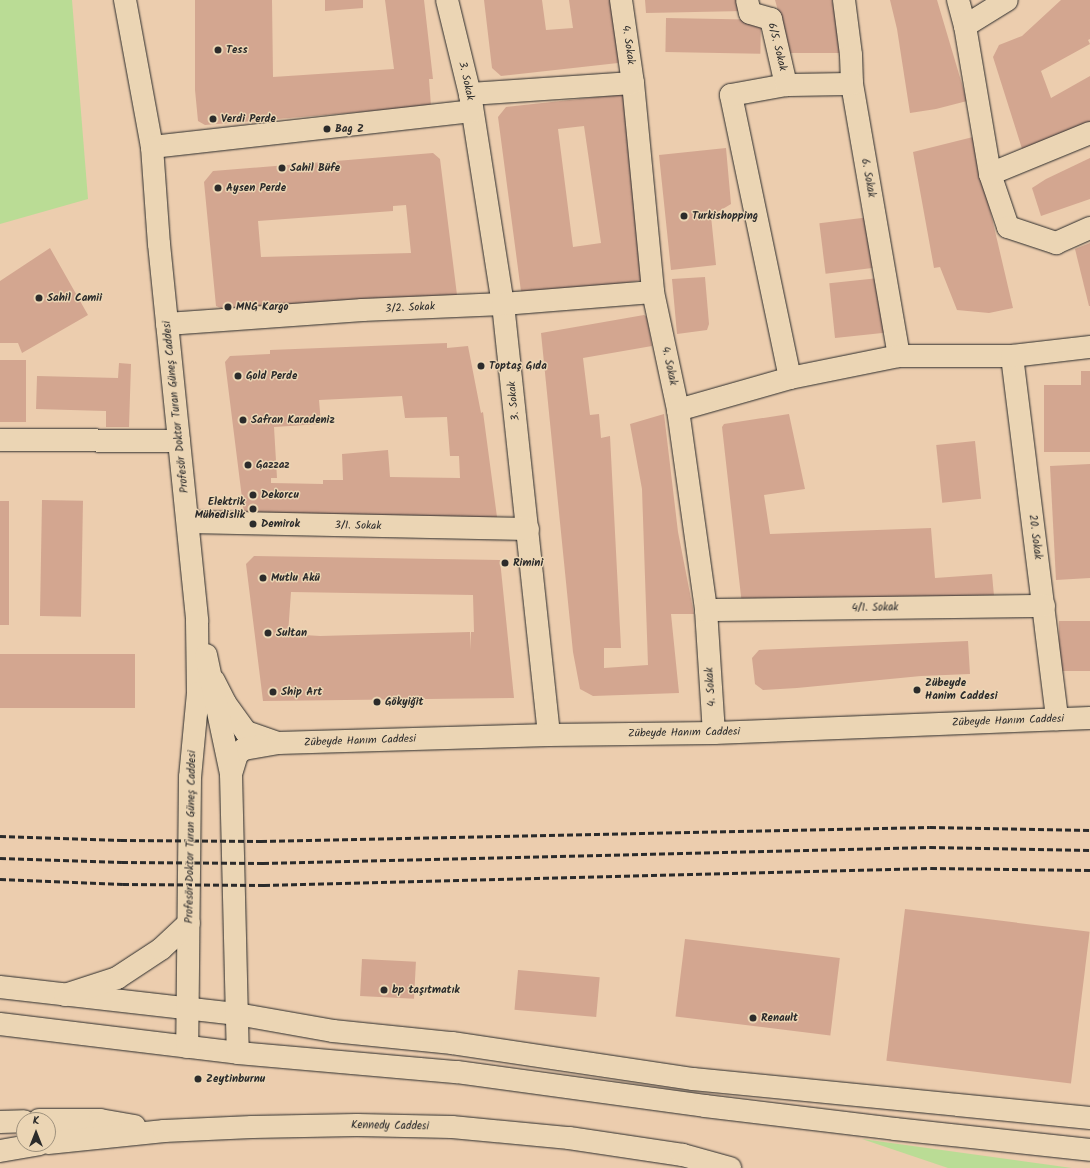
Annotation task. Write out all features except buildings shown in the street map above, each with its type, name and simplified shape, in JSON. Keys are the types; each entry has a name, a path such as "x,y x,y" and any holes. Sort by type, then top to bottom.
{"main road":[{"name":"Profesör Doktor Turan Güneş Caddesi","path":"126,0 152,147 159,244 197,621 198,693 190,777 187,1047"},
{"name":"3. Sokak","path":"447,0 471,102 503,304 549,734"},
{"name":"4. Sokak","path":"621,0 633,83 653,292 678,410 706,610 714,733"},
{"name":"6/5. Sokak","path":"747,0 750,13 771,18 786,85"},
{"name":"6. Sokak","path":"844,0 851,55 852,84 899,356"},
{"path":"958,0 965,26 990,174 1008,227 1056,243 1090,228"},
{"path":"965,26 1006,0"},
{"path":"152,147 471,102 633,83"},
{"path":"790,378 731,95 786,85 852,84"},
{"path":"990,174 1090,133"},
{"name":"3/2. Sokak","path":"167,324 362,310 503,304 653,292"},
{"path":"678,410 790,378 899,356 1012,356 1090,347"},
{"name":"20. Sokak","path":"1012,356 1057,719"},
{"path":"0,440 179,441"},
{"name":"3/1. Sokak","path":"188,522 528,529"},
{"name":"4/1. Sokak","path":"706,610 1044,606"},
{"path":"197,621 212,676 231,774 236,921 238,1053"},
{"path":"212,676 225,703 246,732 278,744"},
{"name":"Zübeyde Hanım Caddesi","path":"231,774 237,754 244,749 278,744 549,734 714,733 1090,718"},
{"path":"65,995 117,978 161,949 189,923"},
{"path":"0,987 237,1014 333,1032 452,1043 693,1079 1090,1118"},
{"path":"0,1024 238,1053 458,1072 705,1106 903,1130 1090,1150"},
{"path":"56,1120 100,1120 164,1131"},
{"path":"0,1122 16,1121"},
{"name":"Kennedy Caddesi","path":"56,1142 164,1131 260,1127 452,1127 569,1138 683,1155 730,1168"},
{"path":"0,1151 16,1148"}],"green space":[{"path":"0,0 72,0 88,199 0,224"},
{"path":"862,1139 1072,1168 948,1168"}],"railway":[{"path":"0,836 121,840 261,841 930,827 1090,830"},
{"path":"0,858 122,862 263,863 930,847 1090,850"},
{"path":"0,879 123,884 264,885 931,868 1090,870"}],"place":[{"name":"Tess","path":"218,50"},
{"name":"Verdi Perde","path":"213,119"},
{"name":"Bag Z","path":"327,129"},
{"name":"Sahil Büfe","path":"282,168"},
{"name":"Aysen Perde","path":"218,188"},
{"name":"Turkishopping","path":"684,216"},
{"name":"Sahil Camii","path":"39,298"},
{"name":"MNG Kargo","path":"228,307"},
{"name":"Toptaş Gıda","path":"481,366"},
{"name":"Gold Perde","path":"238,376"},
{"name":"Safran Karadeniz","path":"243,420"},
{"name":"Gazzaz","path":"248,465"},
{"name":"Dekorcu","path":"253,495"},
{"name":"Elektrik Mühedislik","path":"253,509"},
{"name":"Demirok","path":"253,524"},
{"name":"Rimini","path":"505,563"},
{"name":"Mutlu Akü","path":"263,578"},
{"name":"Sultan","path":"268,633"},
{"name":"Zübeyde Hanim Caddesi","path":"917,690"},
{"name":"Ship Art","path":"273,692"},
{"name":"Gökyiğit","path":"377,702"},
{"name":"bp taşıtmatık","path":"384,990"},
{"name":"Renault","path":"753,1018"},
{"name":"Zeytinburnu","path":"198,1079"}]}
